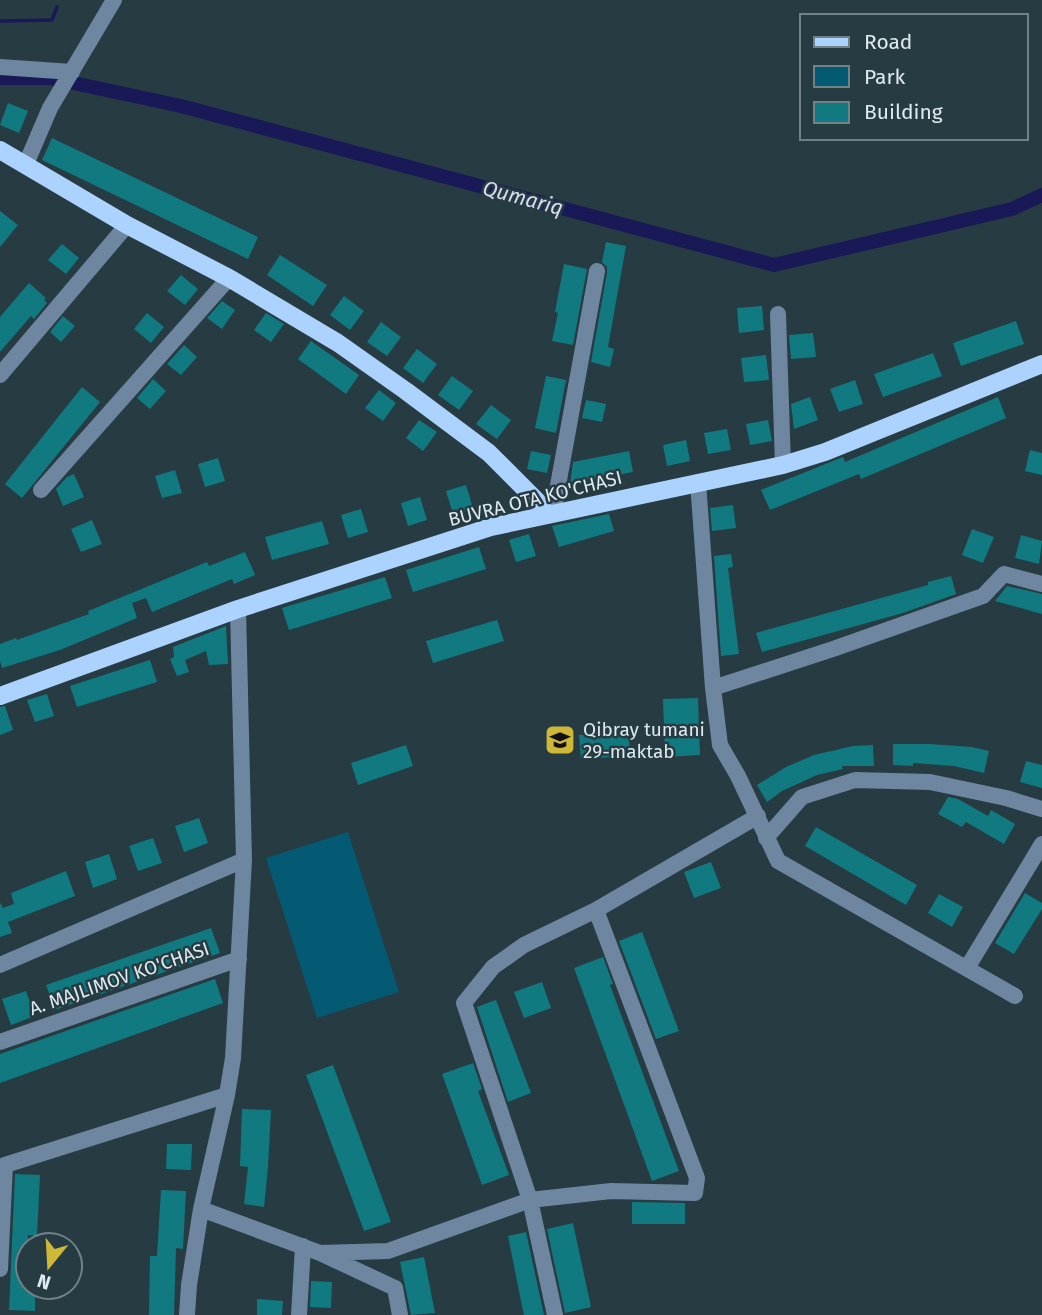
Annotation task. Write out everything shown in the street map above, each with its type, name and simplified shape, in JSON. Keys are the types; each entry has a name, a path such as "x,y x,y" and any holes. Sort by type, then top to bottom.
{"main road":[{"path":"0,150 127,225 229,278 338,343 489,453 550,514"},
{"name":"BUVRA OTA KO'CHASI","path":"0,696 238,609 491,527 783,465 825,452 1042,363"}],"street":[{"path":"26,164 50,108 114,0"},
{"path":"0,67 72,72"},
{"path":"0,375 127,225"},
{"path":"550,514 597,271"},
{"path":"41,490 229,278"},
{"path":"778,314 783,465"},
{"path":"698,482 712,688 720,745 758,816 778,861 1015,996"},
{"path":"712,688 983,596 1004,574 1042,584"},
{"name":"A. MAJLIMOV KO'CHASI","path":"0,1042 239,958 244,860 238,609"},
{"path":"766,838 803,797 855,780 930,782 1006,798 1042,809"},
{"path":"555,1315 530,1200 464,1003 493,967 524,945 596,909 758,816"},
{"path":"967,968 1042,844"},
{"path":"0,965 244,860"},
{"path":"320,1253 388,1251 530,1200 611,1191 695,1193 697,1178 596,909"},
{"path":"187,1315 201,1209 233,1058 239,958"},
{"path":"0,1269 5,1165 227,1095"},
{"path":"201,1209 303,1246 395,1288 400,1315"},
{"path":"299,1315 303,1246"}],"green space":[{"path":"348,832 399,992 317,1018 266,858"}],"building":[{"path":"8,103 28,111 19,133 0,125"},
{"path":"52,138 258,237 248,259 42,160"},
{"path":"0,211 18,225 0,247"},
{"path":"606,242 626,246 608,347 614,349 610,367 591,362 607,273 607,267 602,262"},
{"path":"62,244 79,258 66,274 48,260"},
{"path":"280,255 327,285 313,306 267,275"},
{"path":"564,264 587,269 573,345 552,341"},
{"path":"181,275 198,289 185,305 167,291"},
{"path":"29,283 46,298 44,300 47,303 34,319 31,316 0,352 0,317"},
{"path":"344,296 364,311 350,330 330,315"},
{"path":"222,301 235,310 222,329 207,318"},
{"path":"762,306 764,330 739,333 737,308"},
{"path":"147,313 164,327 151,343 134,329"},
{"path":"266,313 284,324 271,342 254,330"},
{"path":"63,316 75,326 61,342 50,332"},
{"path":"1016,321 1024,344 961,366 953,343"},
{"path":"381,322 401,337 387,356 367,342"},
{"path":"813,333 816,357 791,359 789,335"},
{"path":"311,341 359,375 346,394 298,359"},
{"path":"184,345 197,357 181,375 167,364"},
{"path":"417,349 437,364 423,383 403,368"},
{"path":"933,353 942,376 883,397 874,374"},
{"path":"766,355 769,380 744,382 741,358"},
{"path":"452,376 473,391 459,410 438,395"},
{"path":"546,376 566,380 556,433 535,428"},
{"path":"153,379 166,391 150,409 137,398"},
{"path":"855,380 863,404 839,412 830,389"},
{"path":"82,387 100,402 22,498 5,484"},
{"path":"379,390 396,403 383,421 365,408"},
{"path":"810,397 818,420 794,429 791,404"},
{"path":"998,397 1006,418 861,479 859,474 770,510 761,490 843,457 845,462"},
{"path":"586,400 606,404 602,422 582,418"},
{"path":"491,405 511,420 497,439 476,424"},
{"path":"419,420 437,432 423,451 406,438"},
{"path":"768,420 772,441 750,445 746,424"},
{"path":"727,429 731,450 708,454 704,433"},
{"path":"686,440 690,461 667,466 663,445"},
{"path":"1030,450 1042,453 1042,475 1025,471"},
{"path":"531,451 551,455 547,473 527,469"},
{"path":"629,451 633,472 570,484 573,462"},
{"path":"218,458 225,481 205,487 198,464"},
{"path":"175,470 182,493 162,498 155,476"},
{"path":"74,474 84,497 63,506 56,489 67,477"},
{"path":"466,485 473,508 453,514 446,491"},
{"path":"420,497 427,520 408,526 401,503"},
{"path":"733,505 736,528 712,531 710,508"},
{"path":"361,509 368,532 348,538 341,515"},
{"path":"609,514 614,531 559,547 552,526"},
{"path":"92,520 102,544 81,552 71,529"},
{"path":"322,521 329,544 272,560 265,537"},
{"path":"972,529 994,537 983,563 962,555"},
{"path":"529,534 536,556 516,562 509,540"},
{"path":"1021,535 1042,541 1039,564 1015,558"},
{"path":"479,547 486,569 413,592 406,570"},
{"path":"245,552 255,575 234,584 232,579 152,612 146,598 132,603 137,618 60,650 2,668 0,644 89,614 88,611 207,562 209,566"},
{"path":"731,554 733,567 728,568 739,654 721,656 714,556"},
{"path":"951,576 956,594 903,613 762,652 756,633 928,585 928,582"},
{"path":"385,577 392,598 289,630 282,608"},
{"path":"1007,586 1042,594 1042,614 995,601"},
{"path":"497,620 504,641 433,663 426,641"},
{"path":"226,626 228,664 209,665 206,651 185,660 189,672 177,676 170,659 174,657 173,647"},
{"path":"150,660 157,682 77,707 70,686"},
{"path":"47,694 54,716 35,722 27,700"},
{"path":"698,698 700,755 665,757 663,699"},
{"path":"5,706 13,730 0,735 0,707"},
{"path":"629,732 630,756 581,759 579,735"},
{"path":"893,744 972,747 989,751 984,773 954,766 913,763 913,766 893,765"},
{"path":"406,745 413,766 358,785 351,763"},
{"path":"873,745 874,766 842,766 843,769 817,775 782,791 767,802 757,785 786,767 814,755 853,746"},
{"path":"1026,761 1042,765 1042,788 1020,782"},
{"path":"948,797 958,799 988,816 991,810 1015,824 1004,844 966,822 962,827 938,814"},
{"path":"199,818 208,843 184,852 175,826"},
{"path":"816,827 917,885 906,905 805,846"},
{"path":"153,838 162,863 138,871 129,846"},
{"path":"109,854 117,879 93,888 85,862"},
{"path":"711,862 721,888 694,898 684,872"},
{"path":"66,871 75,896 8,922 12,933 0,937 0,903 3,908 14,904 11,893"},
{"path":"1025,893 1042,903 1042,909 1014,954 995,943"},
{"path":"939,894 963,907 952,927 928,913"},
{"path":"211,928 220,953 55,1010 46,985"},
{"path":"642,932 679,1031 656,1039 619,941"},
{"path":"603,957 613,984 610,985 679,1171 652,1181 574,968"},
{"path":"215,979 223,1003 0,1083 0,1054"},
{"path":"542,982 551,1008 524,1018 514,992"},
{"path":"26,991 35,1016 11,1025 2,999"},
{"path":"496,1000 531,1093 508,1102 477,1007"},
{"path":"473,1063 482,1089 478,1091 509,1175 482,1185 442,1074"},
{"path":"333,1065 391,1222 364,1231 306,1075"},
{"path":"242,1109 271,1110 264,1207 244,1204 248,1167 240,1166"},
{"path":"167,1144 192,1144 191,1170 166,1169"},
{"path":"15,1174 40,1175 37,1231 14,1231 14,1301 35,1301 35,1311 9,1310"},
{"path":"161,1190 186,1191 183,1249 176,1248 174,1315 149,1315 150,1256 157,1256"},
{"path":"632,1202 685,1203 685,1224 632,1224"},
{"path":"573,1223 591,1307 565,1313 547,1229"},
{"path":"526,1232 544,1315 524,1315 522,1306 508,1236"},
{"path":"424,1257 435,1313 411,1315 400,1262"},
{"path":"311,1281 332,1282 331,1308 310,1307"},
{"path":"257,1299 283,1301 282,1315 257,1315"}],"waterway":[{"path":"0,21 52,20 57,7"},
{"name":"Qumariq","path":"0,78 50,78 181,106 774,265 1012,209 1042,195"}],"place":[{"name":"Qibray tumani 29-maktab","path":"560,740"}]}
